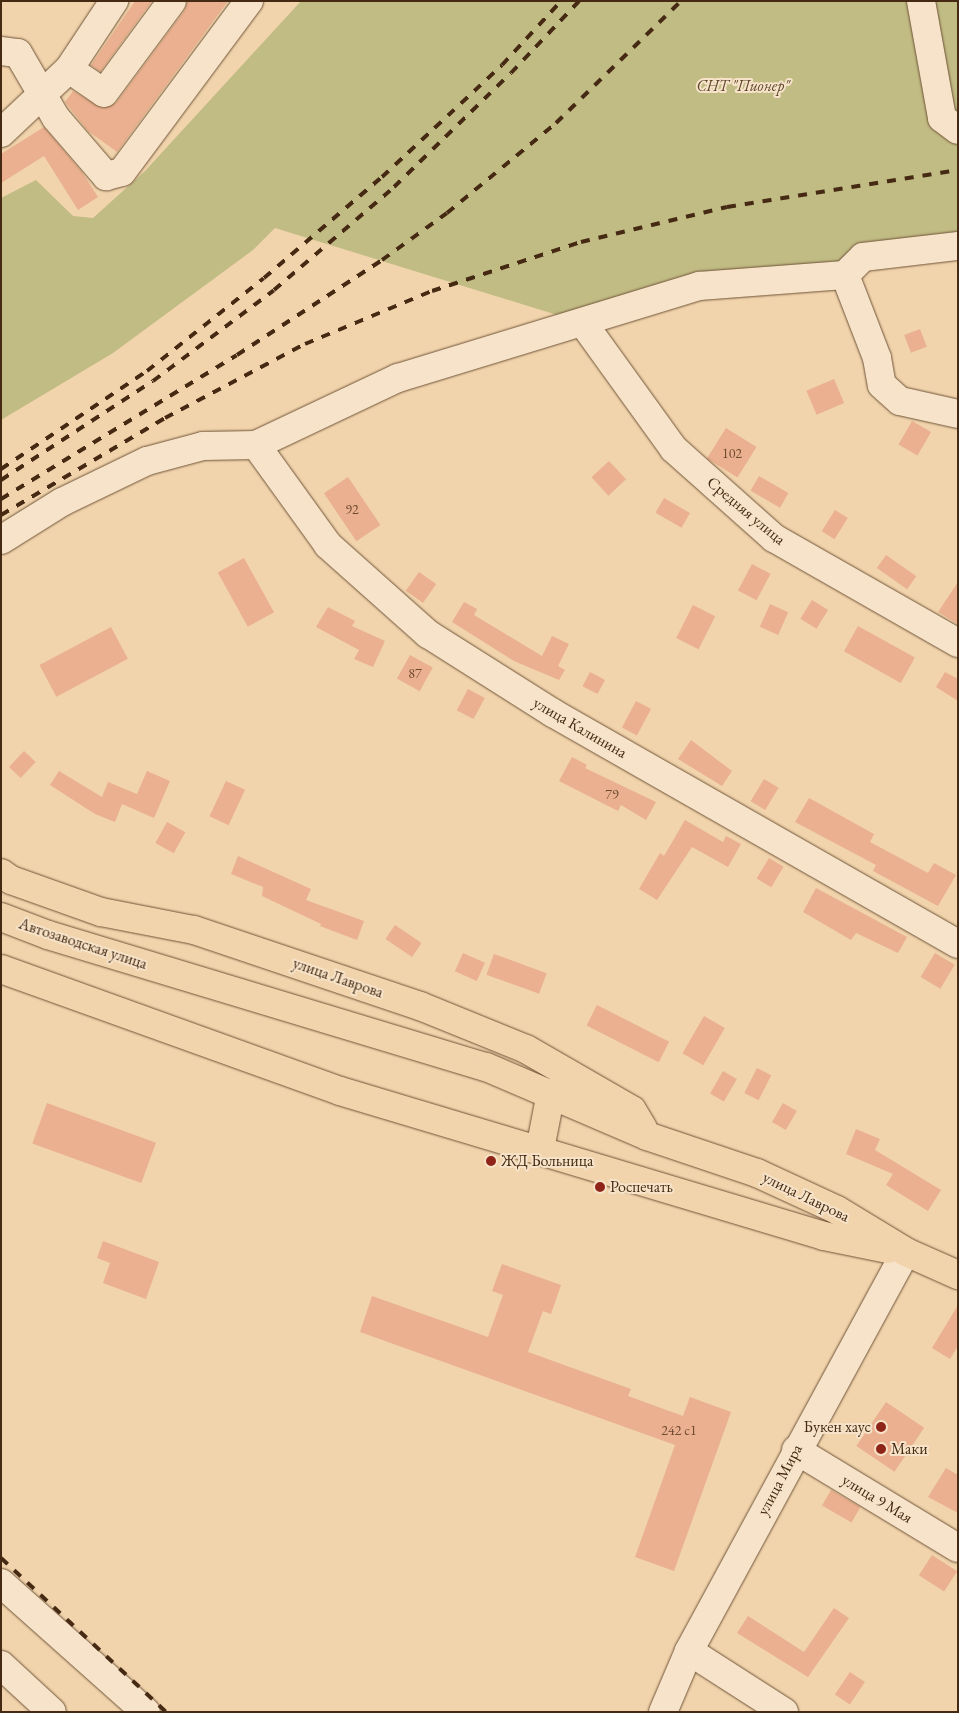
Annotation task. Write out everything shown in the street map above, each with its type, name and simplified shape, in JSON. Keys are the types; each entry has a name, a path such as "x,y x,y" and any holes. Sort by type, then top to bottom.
{"main road":[{"name":"улица Лаврова","path":"1,873 10,880 101,912 194,930 420,1006 517,1045 632,1110 648,1136"},
{"name":"Автозаводская улица","path":"1,917 48,935 164,970"},
{"path":"1,968 340,1090 824,1236 906,1252"},
{"name":"улица Лаврова","path":"164,970 352,1024 486,1067 551,1093 648,1136 757,1173 838,1210 906,1252 958,1275"},
{"path":"540,1149 551,1093"}],"street":[{"path":"1,133 43,96 69,69 114,1"},
{"path":"69,69 104,93 172,1"},
{"path":"1,52 18,53 56,118 106,176 122,172 249,1"},
{"path":"921,1 926,42 942,118 958,130"},
{"path":"1,540 62,502 147,461 202,446 256,445 398,378 699,286 846,275 863,258 958,246"},
{"path":"846,275 877,358 882,385 900,401 958,414"},
{"name":"Средняя улица","path":"583,323 674,449 774,538 958,644"},
{"name":"улица Калинина","path":"256,445 328,544 428,634 553,713 958,944"},
{"name":"улица Мира","path":"663,1712 689,1651 796,1450 906,1252"},
{"name":"улица 9 Мая","path":"796,1450 958,1548"},
{"path":"1,1583 146,1712"},
{"path":"689,1651 784,1712"},
{"path":"1,1665 52,1712"}],"green space":[{"name":"СНТ \"Пионер\"","path":"301,1 958,1 958,246 583,323 275,228 253,250 113,353 1,420 1,198 36,180 73,216 93,218 145,171"}],"building":[{"path":"135,1 152,1 100,72 91,65"},
{"path":"187,1 228,1 117,152 88,131 65,102 73,91 102,108 116,103 185,10"},
{"path":"44,127 82,172 98,197 78,210 44,156 1,183 1,154"},
{"path":"920,329 927,347 911,353 904,335"},
{"path":"834,379 844,403 817,415 806,391"},
{"path":"912,421 931,432 918,455 898,444"},
{"path":"726,428 757,447 737,478 707,459"},
{"path":"609,461 626,479 608,496 591,477"},
{"path":"759,476 788,493 780,508 750,491"},
{"path":"348,477 380,525 356,541 324,493"},
{"path":"664,498 690,513 681,528 656,513"},
{"path":"835,510 848,518 834,539 822,531"},
{"path":"886,555 916,576 907,589 877,568"},
{"path":"244,558 274,612 248,627 218,573"},
{"path":"752,564 771,574 756,600 738,590"},
{"path":"419,572 436,584 423,603 406,591"},
{"path":"958,582 958,624 938,612"},
{"path":"812,600 828,610 816,629 800,619"},
{"path":"464,602 477,609 474,615 542,656 552,636 569,644 558,666 565,670 559,680 514,661 452,622"},
{"path":"770,604 788,612 778,635 760,627"},
{"path":"693,605 715,616 698,649 676,638"},
{"path":"328,607 355,621 352,626 385,641 373,667 354,659 359,650 316,627"},
{"path":"858,626 915,658 901,683 844,651"},
{"path":"111,627 128,659 56,697 39,665"},
{"path":"410,655 433,668 420,691 397,679"},
{"path":"590,672 605,680 597,694 582,686"},
{"path":"945,672 958,679 958,701 936,687"},
{"path":"468,689 485,698 474,719 457,710"},
{"path":"636,701 651,709 637,735 622,727"},
{"path":"691,740 732,771 722,786 678,759"},
{"path":"24,751 36,762 21,778 9,767"},
{"path":"572,757 587,765 585,768 656,802 646,820 621,805 618,811 559,781"},
{"path":"59,771 102,797 108,782 137,794 147,771 170,781 154,818 122,804 115,822 95,814 50,785"},
{"path":"764,779 779,788 765,810 751,801"},
{"path":"226,781 245,790 229,825 210,816"},
{"path":"809,798 874,834 870,842 928,873 934,863 956,875 938,906 873,871 876,865 795,822"},
{"path":"685,820 723,842 726,836 741,844 728,867 692,847 657,900 639,889 660,853 664,856"},
{"path":"167,822 185,832 174,853 155,843"},
{"path":"238,856 311,889 306,900 364,921 357,940 320,926 321,924 262,896 263,887 231,874"},
{"path":"769,858 784,867 771,887 757,879"},
{"path":"816,888 907,937 898,953 856,933 851,940 803,912"},
{"path":"395,925 422,943 412,957 385,939"},
{"path":"463,953 485,963 477,981 455,971"},
{"path":"935,953 955,965 940,989 921,977"},
{"path":"494,954 547,973 539,994 486,975"},
{"path":"597,1005 669,1042 659,1062 587,1025"},
{"path":"704,1016 725,1028 703,1065 683,1053"},
{"path":"757,1068 771,1075 759,1100 744,1093"},
{"path":"723,1071 737,1079 724,1102 710,1094"},
{"path":"47,1103 156,1143 141,1183 32,1143"},
{"path":"783,1103 797,1111 786,1130 772,1122"},
{"path":"856,1129 880,1139 875,1150 941,1190 928,1211 886,1185 893,1174 846,1154"},
{"path":"103,1241 159,1262 146,1299 103,1283 110,1263 97,1258"},
{"path":"502,1264 561,1285 551,1314 543,1311 528,1352 631,1389 628,1396 683,1416 690,1397 731,1412 674,1571 635,1557 675,1445 360,1332 372,1296 488,1337 503,1295 492,1291"},
{"path":"958,1305 958,1346 950,1359 932,1348"},
{"path":"886,1402 924,1428 894,1472 856,1446"},
{"path":"946,1468 958,1475 958,1513 928,1497"},
{"path":"831,1490 860,1507 851,1523 822,1506"},
{"path":"932,1555 957,1571 944,1591 919,1575"},
{"path":"834,1608 849,1618 808,1677 737,1633 748,1616 804,1652"},
{"path":"850,1672 865,1682 850,1704 835,1694"}],"railway":[{"path":"1,469 147,371 264,278 382,177 502,65 561,1"},
{"path":"1,480 153,381 274,290 394,187 511,73 579,1"},
{"path":"1,499 237,355 382,260 447,213 556,123 681,1"},
{"path":"1,515 165,418 305,344 432,291 581,242 727,207 958,170"},
{"path":"1,1558 166,1712"}],"place":[{"name":"ЖД Больница","path":"491,1161"},
{"name":"Роспечать","path":"600,1187"},
{"name":"Букен хаус","path":"881,1427"},
{"name":"Маки","path":"881,1449"}]}
